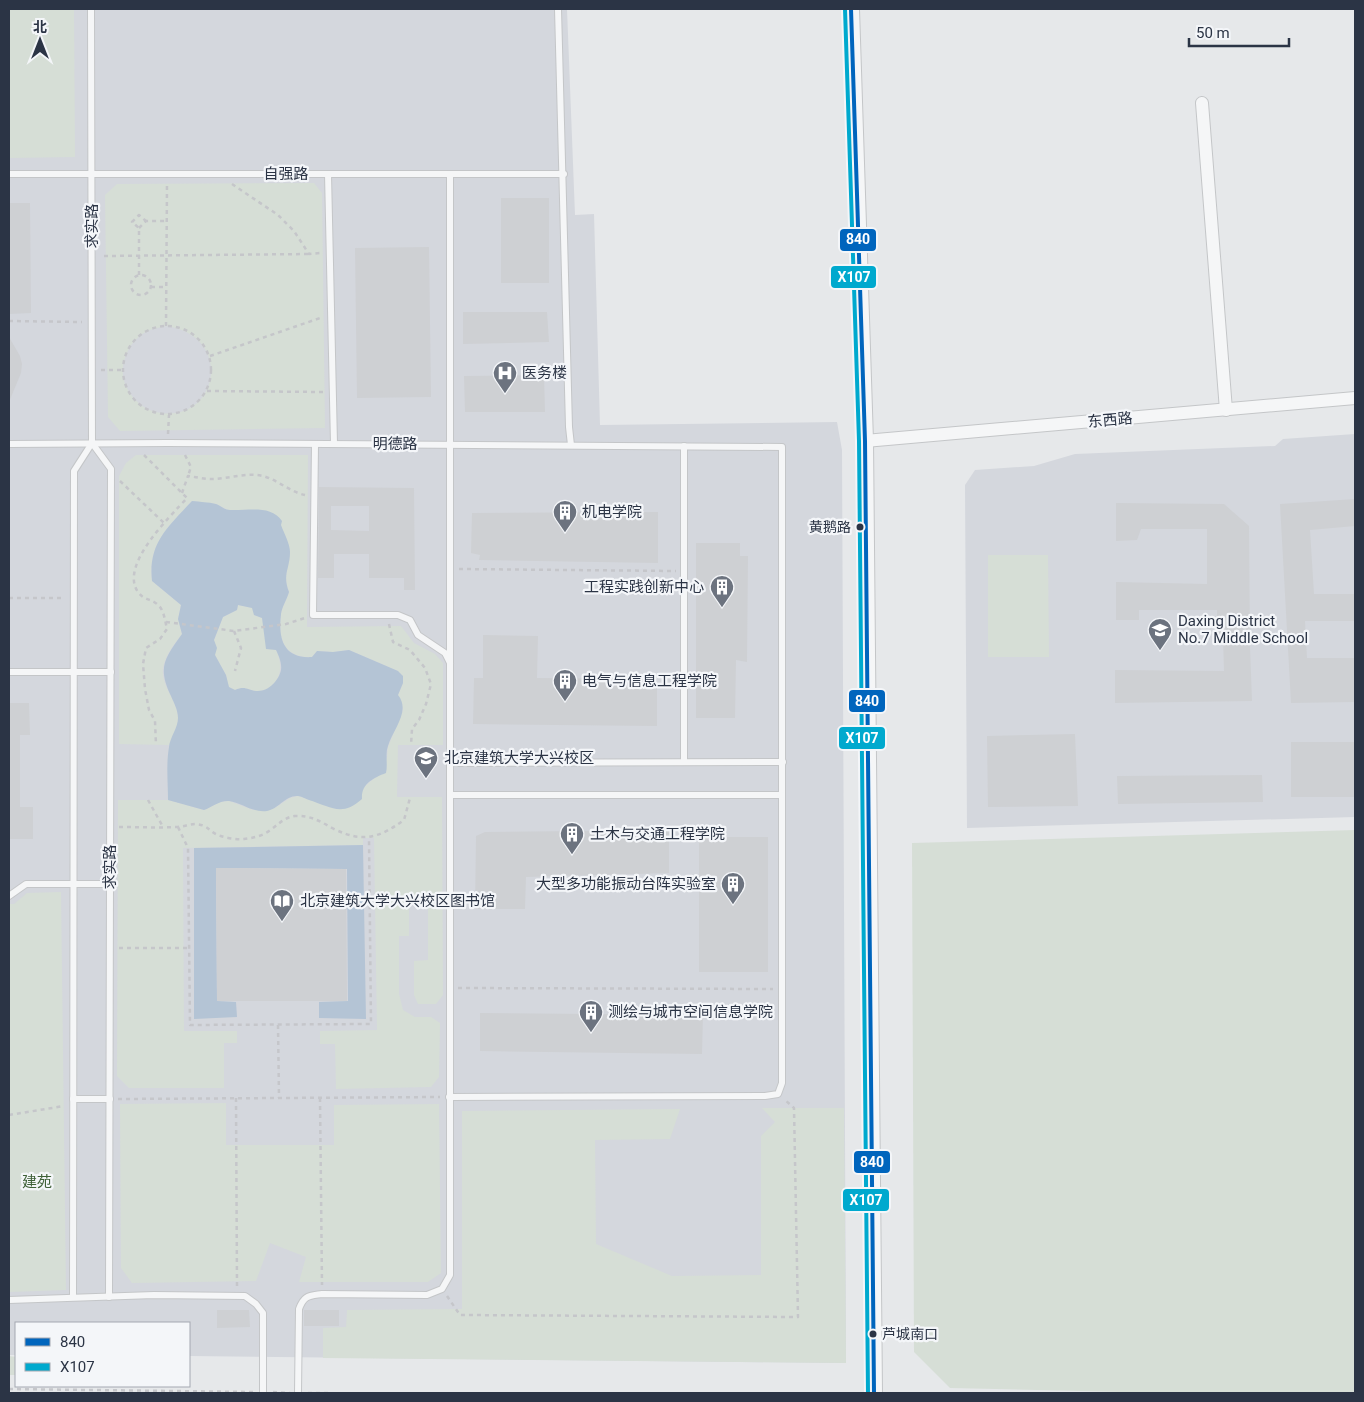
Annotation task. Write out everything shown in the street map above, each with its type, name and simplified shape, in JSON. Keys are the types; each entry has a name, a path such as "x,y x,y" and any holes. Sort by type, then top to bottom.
{"street":[{"path":"851,9 865,441 874,1393"},
{"path":"1202,103 1226,410"},
{"name":"东西路","path":"865,441 1355,398"}],"lane":[{"name":"求实路","path":"91,9 92,443 111,469 109,1297"},
{"path":"558,9 571,445"},
{"name":"自强路","path":"9,174 564,174"},
{"path":"328,174 334,444"},
{"path":"298,1393 298,1309 302,1301 308,1296 322,1294 427,1295 442,1289 450,1275 450,174"},
{"path":"73,1297 74,471 92,443"},
{"name":"明德路","path":"9,444 450,444 782,447 782,762"},
{"path":"315,444 314,615 388,615 410,620 418,635 445,653 450,664"},
{"path":"684,446 684,762"},
{"path":"9,672 111,672"},
{"path":"449,1097 765,1096 778,1094 782,1083 782,762 450,763"},
{"path":"450,794 782,795"},
{"path":"9,896 26,884 110,884"},
{"path":"73,1102 110,1098"},
{"path":"9,1300 154,1295 245,1296 256,1304 263,1313 263,1393"}],"path":[{"path":"166,326 167,174"},
{"path":"215,174 278,214 294,231 309,254"},
{"path":"139,228 132,222 139,215 146,221 167,221"},
{"path":"146,221 139,228 139,275 132,281 132,288 135,293 145,294 151,287"},
{"path":"104,256 330,253"},
{"path":"139,275 148,278 151,287"},
{"path":"151,287 166,288"},
{"path":"209,356 331,314"},
{"path":"9,321 92,322"},
{"path":"166,326 180,328 193,334 203,344 212,368 206,391 200,400 191,408 180,413 154,413 132,397 125,384 123,370 125,357 131,345 141,335 153,329 166,326"},
{"path":"92,370 123,370"},
{"path":"206,391 333,392"},
{"path":"168,414 168,443"},
{"path":"144,455 186,498 138,560 133,575 137,590 145,599 157,604 163,612 167,628 160,639 146,648 143,664 149,710 155,721 156,745"},
{"path":"182,493 191,467 185,455"},
{"path":"188,476 212,479 261,476 281,483 296,493 314,497"},
{"path":"119,479 164,524"},
{"path":"450,569 684,571"},
{"path":"9,598 74,598"},
{"path":"166,622 234,630 286,624 314,615"},
{"path":"388,615 393,642 410,650 426,668 431,684 426,704 419,720 412,729 411,745"},
{"path":"234,630 241,648 235,671"},
{"path":"110,828 178,827 193,824 207,826 216,834 229,838 242,839 257,837 270,831 280,822 292,816 307,816 349,835 369,838 392,829 404,820 410,798"},
{"path":"148,800 163,827"},
{"path":"178,827 188,848 190,1025 371,1024 369,838"},
{"path":"371,897 450,898"},
{"path":"110,948 189,948"},
{"path":"449,988 782,989"},
{"path":"278,1024 279,1098"},
{"path":"442,1289 460,1315 798,1317 794,1108 778,1094"},
{"path":"110,1098 449,1097"},
{"path":"236,1098 237,1295"},
{"path":"320,1098 322,1294"},
{"path":"9,1115 73,1102"},
{"path":"9,1389 331,1393"}],"shaded area":[{"name":"北京建筑大学大兴校区","path":"9,9 567,9 575,215 594,214 600,425 837,422 842,450 846,1363 190,1356 190,1322 15,1322 15,1355 9,1355"},
{"name":"Daxing District No.7 Middle School","path":"1355,434 1355,817 967,828 965,485 975,470 1034,466 1075,454 1275,446 1283,439"}],"green space":[{"path":"9,9 74,9 75,157 9,158"},
{"path":"314,183 322,193 325,428 120,431 108,417 105,195 117,184","holes":["166,326 188,333 202,345 210,360 211,376 206,392 196,404 180,412 161,413 145,408 132,396 124,379 123,365 131,345 147,331"]},
{"path":"136,455 308,455 307,627 401,626 414,643 435,654 443,663 443,745 398,745 397,797 442,797 443,995 436,1004 418,1004 414,995 414,961 428,960 428,903 409,903 409,936 399,936 399,994 403,1010 415,1017 431,1017 440,1023 439,1077 431,1087 336,1089 335,1044 320,1044 320,1031 377,1030 374,838 363,838 363,845 183,848 184,1031 237,1031 237,1043 224,1043 224,1088 129,1088 117,1076 118,800 168,800 204,810 220,802 229,801 253,810 275,808 290,798 298,796 337,809 362,791 376,777 387,757 388,747 403,710 398,695 403,683 398,671 349,650 317,651 312,657 294,654 284,645 280,623 289,592 286,579 288,552 282,528 270,512 228,510 216,504 192,501 162,536 153,556 152,568 152,581 181,605 178,619 182,634 167,656 163,671 165,684 177,709 177,727 169,745 119,744 119,476 126,463"},
{"path":"988,555 1048,555 1049,657 988,657"},
{"path":"238,605 253,608 254,615 262,618 265,631 275,648 280,662 277,680 273,685 261,691 243,688 235,690 228,687 226,675 215,655 214,640 223,617 237,610"},
{"path":"1355,830 1355,1393 1165,1393 950,1388 914,1352 912,843"},
{"name":"建苑","path":"61,892 66,1290 9,1292 9,904 14,904 27,893"},
{"path":"226,1103 226,1145 334,1145 334,1105 439,1104 441,1273 428,1282 299,1282 306,1257 270,1243 256,1281 132,1283 121,1268 120,1104"},
{"path":"762,1108 844,1108 846,1363 323,1358 323,1328 346,1327 347,1310 462,1309 462,1111 680,1109 670,1139 595,1140 596,1244 672,1276 761,1275 761,1136 775,1122"},
{"path":"9,1356 15,1357 15,1375 9,1375"}],"water":[{"path":"192,501 216,504 228,510 265,510 272,512 282,521 281,525 290,549 290,558 286,576 289,592 280,623 282,639 289,651 302,657 312,657 317,651 349,650 398,671 403,676 403,683 398,695 402,701 402,714 387,749 386,773 369,782 364,789 362,799 348,808 330,808 301,796 294,796 267,811 257,811 229,801 219,803 204,810 168,800 168,753 178,718 176,707 164,677 164,670 167,657 182,634 178,619 181,605 152,581 152,568 153,556 162,536","holes":["238,605 252,608 254,615 262,618 266,649 276,650 281,670 276,681 262,691 244,688 235,690 229,687 226,675 215,655 217,648 214,640 223,617 237,610"]},
{"path":"363,845 366,1019 319,1018 319,1002 348,1001 347,869 216,868 217,1001 236,1002 237,1017 194,1019 194,848"}],"building":[{"path":"501,198 549,198 549,283 501,283"},
{"path":"9,203 30,203 31,313 9,314"},
{"path":"429,247 431,397 357,398 355,248"},
{"path":"463,312 547,312 549,342 463,344"},
{"path":"9,337 20,356 22,364 21,373 9,402"},
{"name":"医务楼","path":"544,375 545,412 465,412 464,376"},
{"path":"319,487 414,488 415,590 404,590 404,578 369,578 369,554 334,554 334,578 318,578","holes":["331,506 369,506 369,531 331,530"]},
{"path":"1355,499 1355,526 1310,530 1314,594 1355,594 1355,621 1305,621 1307,658 1355,658 1355,702 1291,703 1280,504"},
{"path":"1116,503 1224,504 1249,526 1252,701 1115,703 1115,670 1224,671 1223,637 1217,637 1217,610 1139,610 1139,620 1116,620 1116,582 1207,584 1207,529 1141,529 1137,540 1116,541"},
{"name":"机电学院","path":"658,512 658,563 479,560 480,555 471,553 472,513"},
{"name":"工程实践创新中心","path":"696,543 740,543 740,556 748,556 747,662 736,660 735,718 696,718"},
{"name":"电气与信息工程学院","path":"483,635 538,636 537,678 657,679 657,726 473,724 474,678 483,678"},
{"path":"9,703 29,703 30,735 20,735 20,807 33,807 33,839 9,839"},
{"path":"1075,734 1078,806 988,807 987,736"},
{"path":"1291,742 1355,742 1355,797 1291,797"},
{"path":"1262,775 1263,802 1118,804 1117,776"},
{"name":"土木与交通工程学院","path":"669,830 669,873 526,877 525,909 475,909 476,836 485,832"},
{"name":"大型多功能振动台阵实验室","path":"699,837 768,837 768,972 699,972"},
{"name":"北京建筑大学大兴校区图书馆","path":"216,868 346,869 347,1001 217,1001"},
{"name":"测绘与城市空间信息学院","path":"480,1013 703,1015 702,1054 480,1051"},
{"path":"217,1310 249,1310 250,1327 217,1328"},
{"path":"304,1310 339,1310 339,1326 304,1326"}],"transit line":[{"name":"X107","path":"845,9 859,441 868,1393"},
{"name":"840","path":"851,9 865,441 874,1393"}],"place":[{"name":"医务楼","path":"505,394"},
{"name":"黄鹅路","path":"860,527"},
{"name":"机电学院","path":"565,533"},
{"name":"工程实践创新中心","path":"722,608"},
{"name":"Daxing District No.7 Middle School","path":"1160,651"},
{"name":"电气与信息工程学院","path":"565,702"},
{"name":"北京建筑大学大兴校区","path":"426,779"},
{"name":"土木与交通工程学院","path":"572,855"},
{"name":"大型多功能振动台阵实验室","path":"733,905"},
{"name":"北京建筑大学大兴校区图书馆","path":"282,922"},
{"name":"测绘与城市空间信息学院","path":"591,1033"},
{"name":"芦城南口","path":"873,1334"}]}
